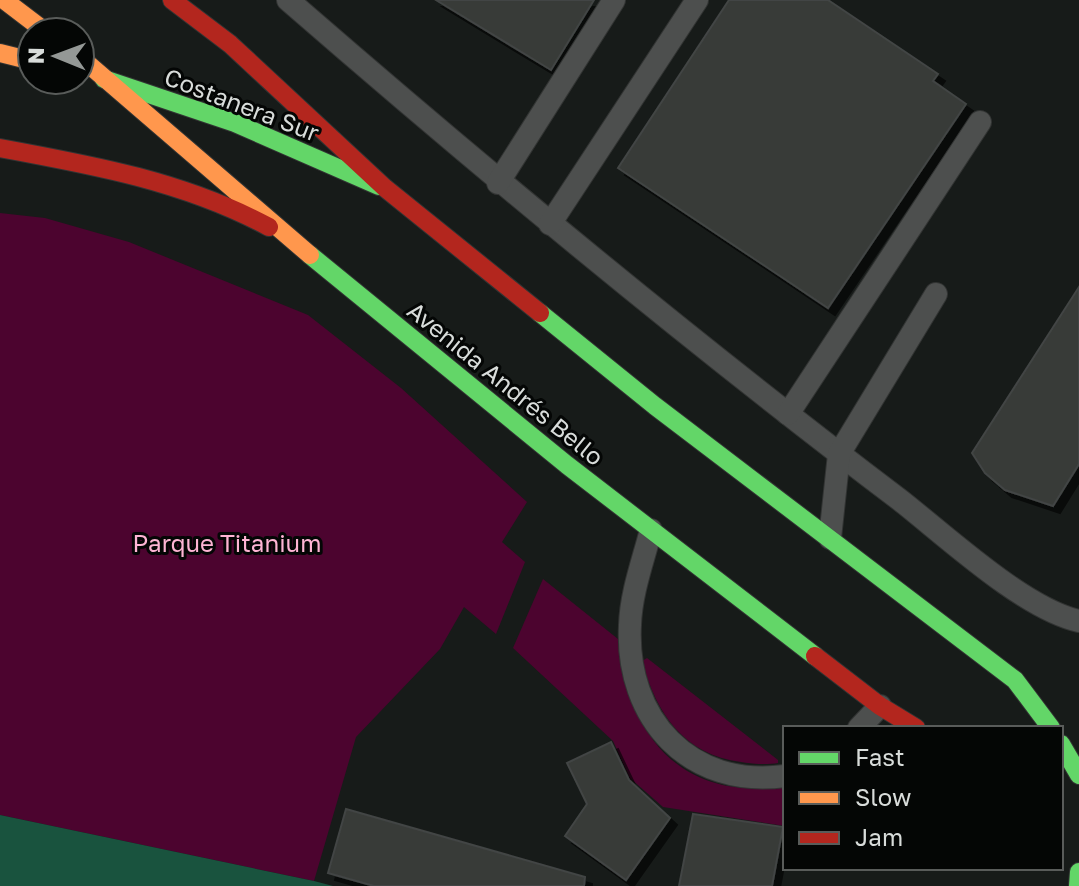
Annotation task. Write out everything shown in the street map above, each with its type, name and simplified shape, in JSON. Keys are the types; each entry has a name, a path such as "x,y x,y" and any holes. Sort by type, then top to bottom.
{"main road":[{"path":"4,0 25,16"},
{"path":"172,0 230,44 385,188 655,406 1015,680 1050,726"},
{"path":"201,0 230,44"},
{"name":"Avenida Andrés Bello","path":"96,69 304,250 651,530 880,706 913,726"},
{"name":"Costanera Sur","path":"96,77 235,123 385,188"},
{"path":"0,148 141,180 226,205 304,250"},
{"path":"1063,747 1079,775"},
{"path":"1078,886 1079,872"}],"lane":[{"path":"288,0 498,183 788,414 1034,603 1079,621"},
{"path":"498,183 614,0"},
{"path":"550,224 697,0"},
{"path":"788,414 980,122"},
{"path":"830,538 839,454 936,294"},
{"path":"651,530 629,626 631,661 649,712 664,735 697,763 717,772 783,776"},
{"path":"861,726 880,706"}],"green space":[{"name":"Parque Titanium","path":"0,213 45,218 129,242 308,315 401,388 527,502 502,542 525,562 496,634 464,607 440,649 356,737 314,881 0,815"},
{"path":"543,579 618,639 623,674 633,705 647,732 666,754 689,772 716,783 748,788 783,786 783,826 663,807 630,778 613,741 513,648"},
{"path":"647,658 778,763 755,764 721,758 688,741 664,714 655,698 642,661"}],"shaded area":[{"path":"0,815 314,881 333,886 0,886"}],"building":[{"path":"436,0 594,0 551,70"},
{"path":"729,0 828,0 938,74 933,81 966,104 828,308 618,168"},
{"path":"1079,287 1079,464 1053,506 1005,490 985,473 972,453"},
{"path":"611,742 629,780 670,818 626,880 565,836 587,804 567,763"},
{"path":"346,809 585,877 584,886 374,886 328,873"},
{"path":"693,814 783,827 772,886 679,886"}],"traffic: fast":[{"path":"104,79 235,123 379,186"},
{"path":"310,255 567,465 815,656"},
{"path":"540,313 655,406 1015,680 1050,726"},
{"path":"1063,747 1079,775"},
{"path":"1078,886 1079,872"}],"traffic: slow":[{"path":"4,0 25,16"},
{"path":"0,53 16,57"},
{"path":"96,71 310,255"}],"traffic: jam":[{"path":"172,0 230,44 385,188 540,313"},
{"path":"0,148 138,177 205,198 269,227"},
{"path":"815,656 880,706 913,726"}]}
